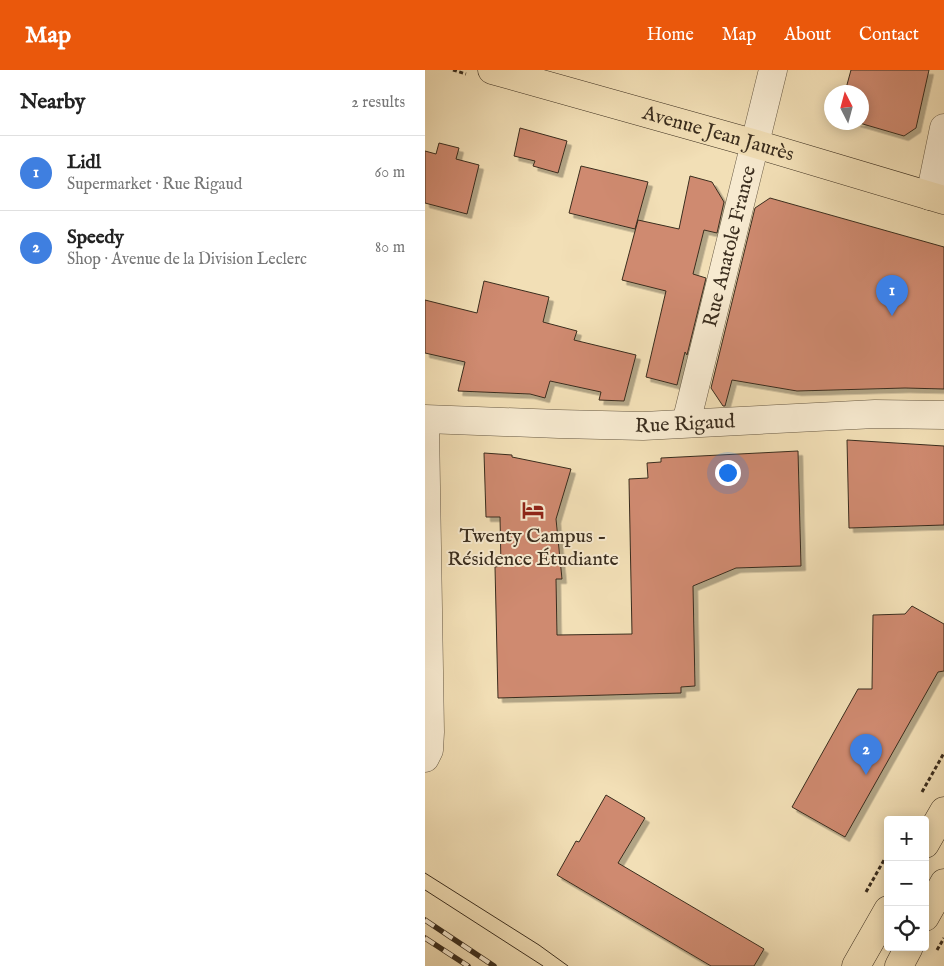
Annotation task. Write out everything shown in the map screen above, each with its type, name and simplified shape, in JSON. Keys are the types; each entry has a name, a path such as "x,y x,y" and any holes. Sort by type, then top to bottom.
{"main road":[{"name":"Avenue Jean Jaurès","path":"492,70 557,79 756,144 937,198"},
{"path":"929,837 944,811"},
{"path":"929,910 944,883"},
{"path":"856,966 884,917"},
{"path":"899,966 907,951"}],"street":[{"name":"Rue Anatole France","path":"687,423 773,70"},
{"path":"937,198 944,128"},
{"name":"Rue Rigaud","path":"425,419 643,426 875,414 944,415"},
{"path":"425,424 430,732 429,750 425,758"}],"path":[{"path":"921,795 944,754"}],"building":[{"path":"851,70 929,70 916,128 904,136 869,126 869,85 847,85"},
{"path":"520,128 567,141 558,173 533,166 535,161 514,156"},
{"path":"439,143 459,148 456,159 479,165 467,214 425,203 425,151 436,154"},
{"path":"581,166 648,182 635,229 569,213"},
{"path":"690,176 712,182 724,202 717,233 704,230 693,274 706,278 687,355 685,352 677,385 646,377 666,291 622,280 638,220 679,229"},
{"path":"770,198 944,247 944,389 905,388 797,391 732,380 725,406 723,406 711,388 755,208"},
{"path":"484,281 549,297 543,322 577,331 574,340 636,355 624,401 599,400 601,392 550,381 545,398 530,394 458,391 465,362 425,353 425,300 477,313"},
{"path":"847,440 944,446 944,525 849,528"},
{"path":"798,451 801,566 736,568 693,586 695,686 681,687 681,693 498,698 495,567 501,566 500,517 486,517 484,453 512,455 512,457 571,469 556,519 562,579 556,579 557,635 632,634 629,479 648,478 647,463 661,462 661,458"},
{"path":"912,606 944,624 944,671 938,672 845,837 792,807 858,689 872,689 873,615 905,614"},
{"path":"606,795 645,818 618,863 764,949 754,966 711,966 557,875 576,841 579,842"}],"tram line":[{"path":"425,873 539,945 568,966"},
{"path":"425,890 543,966"}],"railway":[{"path":"425,920 494,966"},
{"path":"425,938 468,966"}],"place":[{"name":"Lidl","path":"892,316"},
{"name":"Twenty Campus - Résidence Étudiante","path":"533,510"},
{"name":"Speedy","path":"866,775"}]}
